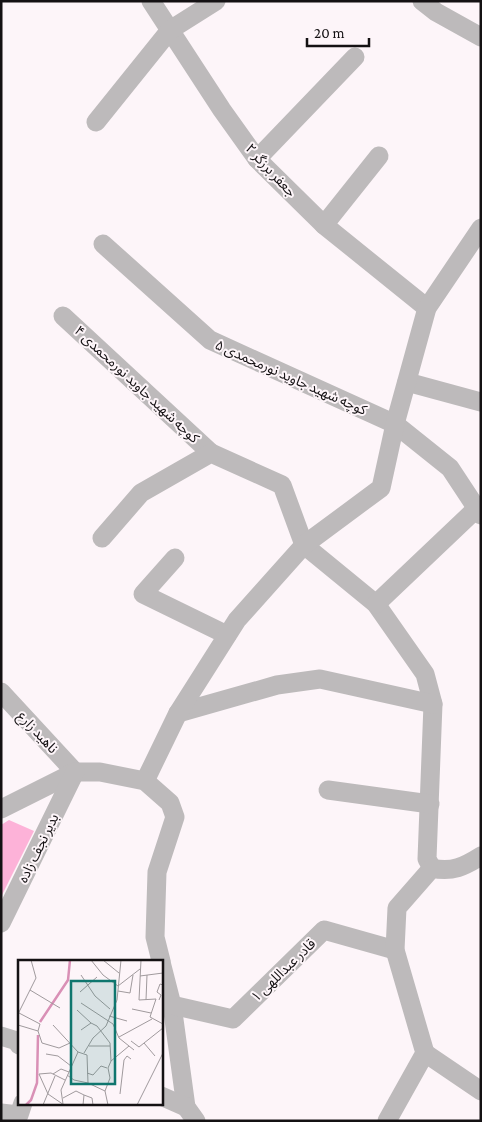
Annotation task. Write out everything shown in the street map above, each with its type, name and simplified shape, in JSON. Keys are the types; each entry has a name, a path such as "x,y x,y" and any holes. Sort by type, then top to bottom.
{"street":[{"name":"جعفر برزگر ۲","path":"151,1 257,159 324,225 427,308"},
{"path":"96,122 170,30 216,1"},
{"path":"422,1 436,12 481,37"},
{"path":"257,159 355,57"},
{"path":"324,225 379,156"},
{"path":"145,781 178,713 236,620 304,545 381,488 395,424 427,308 475,248 481,228"},
{"name":"کوچه شهید جاوید نورمحمدی ۵","path":"103,244 210,340 395,424 450,468 478,512"},
{"name":"کوچه شهید جاوید نورمحمدی ۴","path":"63,316 212,452 282,485 304,545"},
{"path":"406,382 481,402"},
{"name":"کوچه شهید جاوید نورمحمدی ۴","path":"102,538 141,494 212,452"},
{"path":"376,604 478,512"},
{"path":"304,545 376,604 425,674 433,704 430,804 426,853 432,868 439,870 457,869 481,856"},
{"path":"175,558 143,594 227,635"},
{"path":"178,713 277,685 320,679 433,704"},
{"name":"ناهید زارع","path":"1,692 75,772"},
{"path":"1,809 75,772 100,772 145,781 170,803 175,817 157,872 155,937 161,960"},
{"name":"بدیر نجف زاده","path":"2,921 75,772"},
{"path":"328,790 430,804"},
{"path":"432,868 397,908 395,950 425,1053 481,1091"},
{"name":"قادر عبداللهی ۱","path":"172,1005 233,1019 324,930 395,950"},
{"path":"162,965 172,1005 191,1114"},
{"path":"1,1036 18,1041"},
{"path":"387,1121 425,1053"},
{"path":"162,1097 191,1114"},
{"path":"1,1113 19,1115 23,1104"}],"building":[{"path":"9,820 34,831 1,897 1,825"}]}
